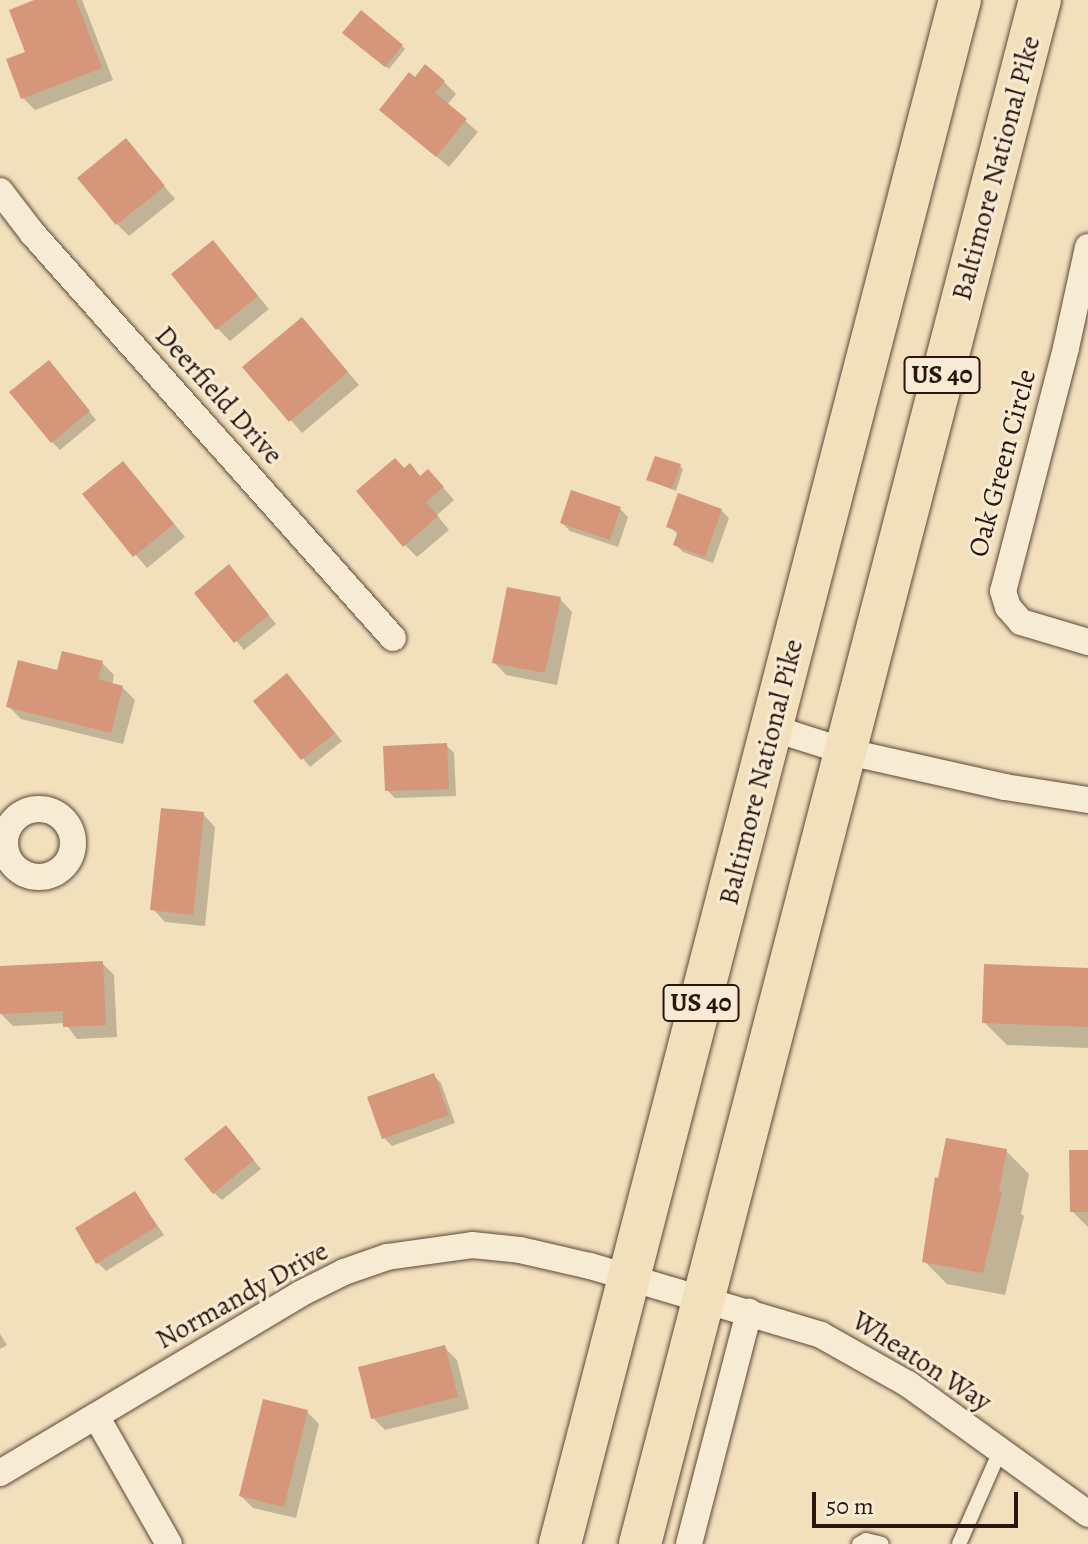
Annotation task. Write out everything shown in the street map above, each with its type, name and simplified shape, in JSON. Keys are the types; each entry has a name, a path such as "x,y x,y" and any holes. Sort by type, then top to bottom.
{"main road":[{"name":"Baltimore National Pike","path":"560,1544 960,0"},
{"name":"Baltimore National Pike","path":"640,1544 1040,0"}],"street":[{"name":"Deerfield Drive","path":"0,191 33,234 393,638"},
{"name":"Oak Green Circle","path":"1088,247 1003,591 1008,607 1021,622 1088,642"},
{"path":"772,728 844,751 1005,787 1088,800"},
{"name":"Normandy Drive","path":"0,1473 300,1294 344,1272 387,1257 472,1245 520,1250 702,1298"},
{"name":"Wheaton Way","path":"702,1298 821,1335 862,1355 1088,1514"},
{"path":"689,1544 749,1312"},
{"path":"96,1416 169,1544"}],"lane":[{"path":"959,1544 1000,1451"},
{"path":"859,1544 866,1540 882,1544"}],"building":[{"path":"34,0 76,0 102,68 21,99 6,59 25,52 9,10"},
{"path":"361,10 403,45 385,67 342,33"},
{"path":"425,64 445,81 435,93 467,119 436,157 379,110 409,72 415,77"},
{"path":"126,138 165,186 116,225 77,178"},
{"path":"213,240 258,296 216,330 171,274"},
{"path":"302,317 348,372 289,422 242,367"},
{"path":"49,360 90,411 51,443 9,392"},
{"path":"655,456 681,464 672,489 646,480"},
{"path":"395,458 404,468 410,463 420,476 428,469 444,487 426,502 438,516 403,547 356,491"},
{"path":"123,461 174,524 133,557 82,494"},
{"path":"571,490 621,507 610,540 560,523"},
{"path":"678,493 722,509 705,557 673,545 678,531 666,527"},
{"path":"229,564 269,615 234,643 194,593"},
{"path":"507,587 561,597 545,673 492,663"},
{"path":"62,651 103,661 98,679 123,686 111,733 6,707 18,660 57,670"},
{"path":"287,673 335,733 301,760 253,701"},
{"path":"447,743 449,789 385,791 383,746"},
{"path":"161,808 204,812 193,915 150,910"},
{"path":"103,961 106,1025 63,1027 63,1011 0,1014 0,966"},
{"path":"984,964 1088,968 1088,1027 982,1023"},
{"path":"434,1073 449,1115 382,1139 367,1097"},
{"path":"226,1125 254,1160 213,1194 184,1159"},
{"path":"946,1138 1007,1149 999,1191 1002,1192 983,1273 922,1262 935,1177 938,1178"},
{"path":"1069,1150 1088,1150 1088,1212 1070,1212"},
{"path":"135,1191 157,1226 96,1264 75,1228"},
{"path":"445,1345 458,1397 371,1419 358,1367"},
{"path":"263,1399 308,1410 284,1507 239,1496"}]}
